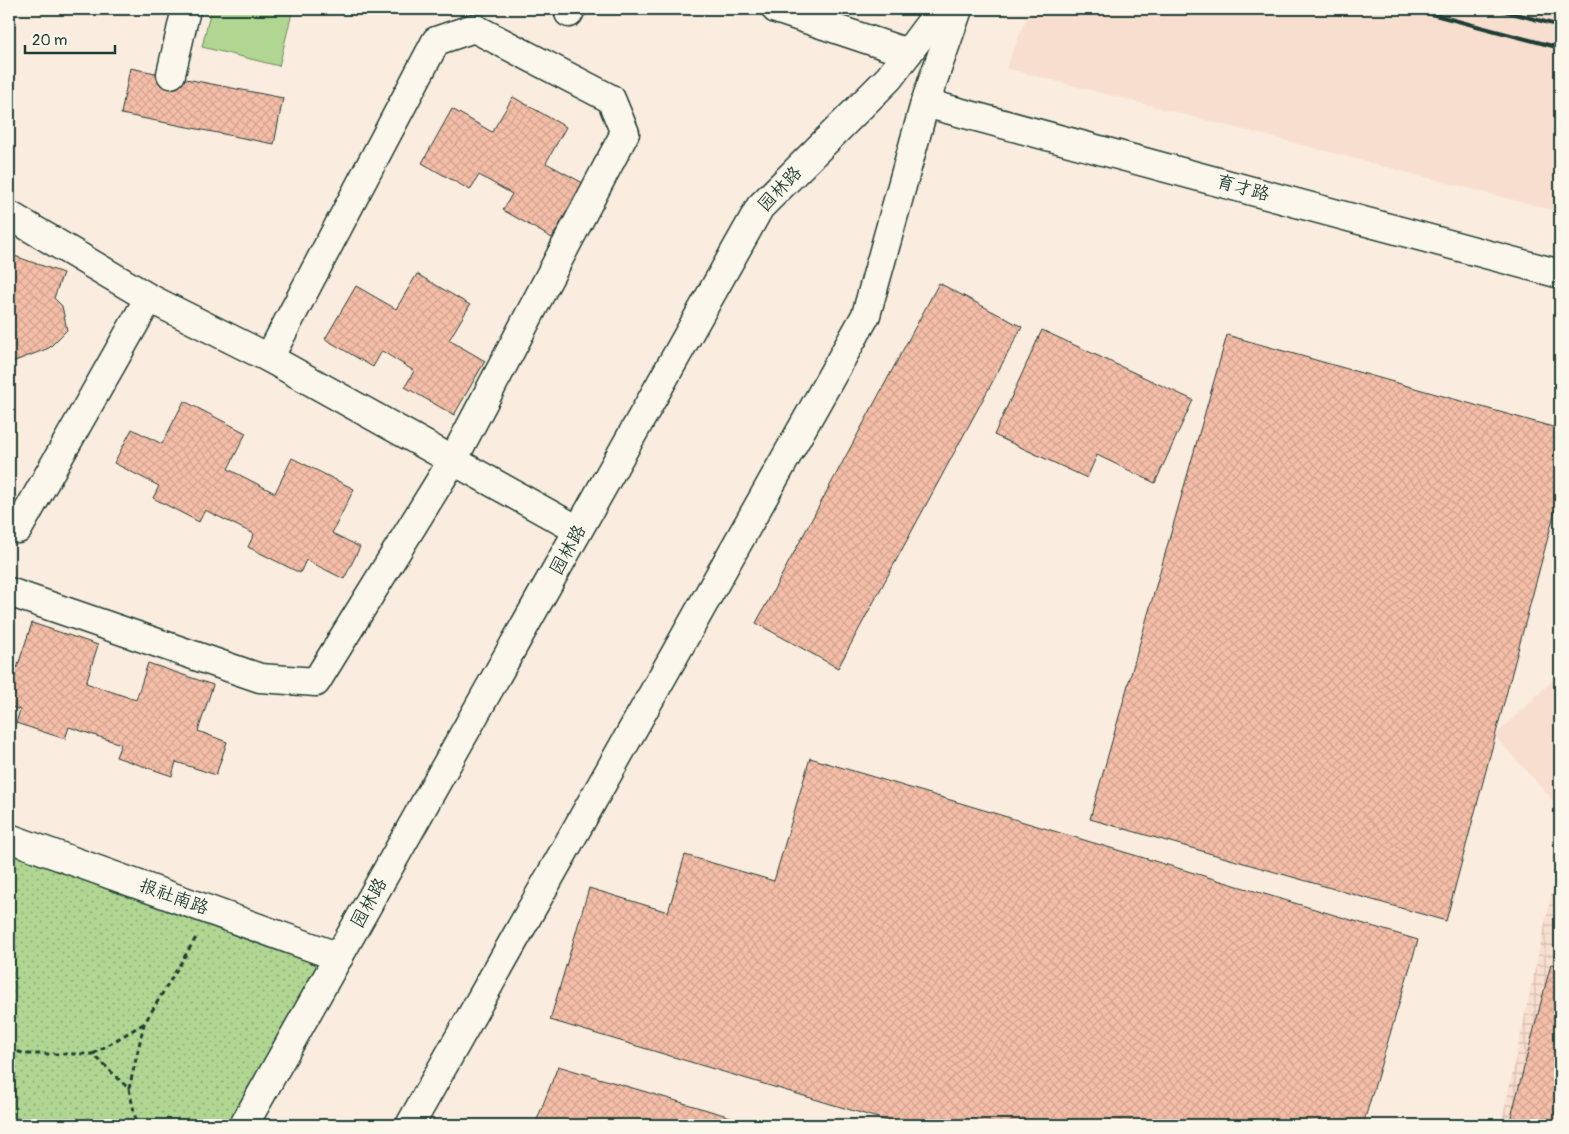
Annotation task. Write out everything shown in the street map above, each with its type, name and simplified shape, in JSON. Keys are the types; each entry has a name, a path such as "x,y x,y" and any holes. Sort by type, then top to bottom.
{"main road":[{"path":"171,74 186,9"},
{"path":"776,9 908,53"},
{"name":"园林路","path":"244,1125 760,207 889,78 934,18 937,9"},
{"path":"410,1125 866,314 925,103 958,9"},
{"path":"9,592 260,678 316,682 453,460 625,133 611,99 474,28 436,41 269,358"},
{"name":"育才路","path":"925,103 1560,274"},
{"path":"9,216 150,298 269,358 578,530"},
{"path":"12,534 150,298"},
{"name":"报社南路","path":"9,838 339,957"}],"path":[{"path":"137,1125 129,1089 144,1024 212,911"},
{"path":"9,1049 26,1054 93,1054 144,1024"},
{"path":"93,1054 129,1089"}],"shaded area":[{"path":"1030,9 1560,9 1560,212 1006,68"},
{"path":"1560,673 1560,808 1495,736"},
{"path":"1560,855 1560,1125 1501,1125"}],"green space":[{"path":"211,9 293,9 279,66 202,47"},
{"path":"9,838 339,957 244,1125 9,1125"}],"building":[{"path":"130,68 283,98 274,144 121,114"},
{"path":"513,97 566,127 546,163 583,183 552,238 503,210 512,194 479,175 470,190 422,163 452,109 492,132"},
{"path":"9,254 63,273 54,298 62,306 67,330 49,348 15,361 9,360"},
{"path":"417,274 470,305 449,340 485,361 454,415 405,387 414,371 382,351 373,367 325,339 356,286 396,309"},
{"path":"939,283 1022,327 838,668 756,623"},
{"path":"1042,330 1193,400 1155,483 1097,455 1087,478 994,435"},
{"path":"1227,335 1560,429 1560,492 1446,921 1090,819"},
{"path":"184,401 246,433 228,469 275,493 292,458 354,489 332,533 360,547 344,579 306,560 300,573 248,547 254,534 205,510 199,522 153,498 159,486 114,463 132,429 162,444"},
{"path":"32,623 98,645 86,683 136,700 148,663 213,685 198,731 227,742 216,775 176,762 172,776 116,757 121,744 69,727 65,739 16,723 20,710 9,706 9,666 17,668"},
{"path":"810,758 1418,940 1363,1125 901,1125 550,1020 589,888 668,912 685,855 774,881"},
{"path":"1551,964 1560,966 1560,1125 1509,1125"},
{"path":"558,1066 758,1125 535,1125"}],"railway":[{"path":"1412,9 1560,48"},
{"path":"1497,9 1560,26"}]}
